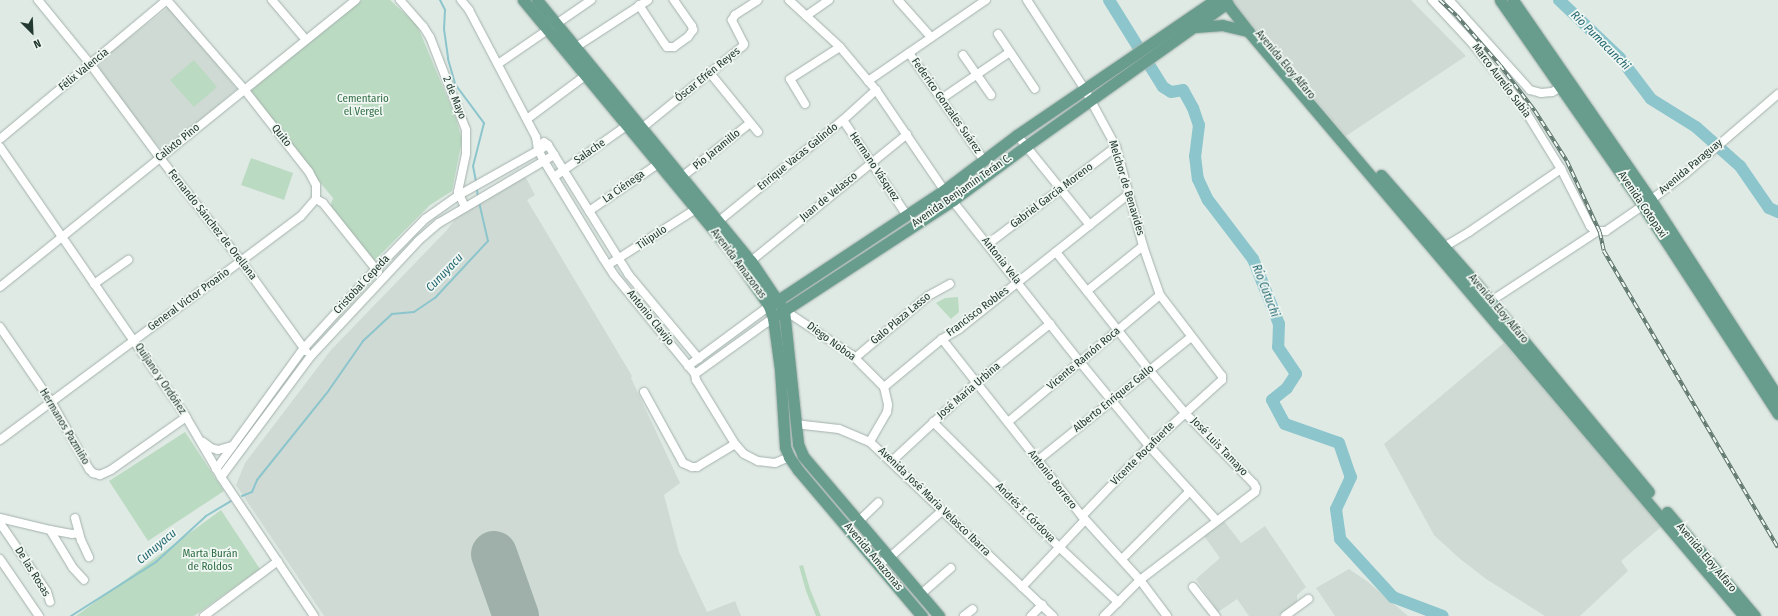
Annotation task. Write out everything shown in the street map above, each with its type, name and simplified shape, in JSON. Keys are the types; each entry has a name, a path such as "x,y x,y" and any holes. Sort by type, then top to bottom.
{"main road":[{"name":"Avenida Amazonas","path":"523,0 576,47 751,261 773,303 773,318 780,369 786,447 789,457 798,470 922,616"},
{"name":"Avenida Amazonas","path":"537,0 552,27 585,76 773,303"},
{"path":"1197,0 1197,6 1188,26 1222,24 1248,31"},
{"name":"Avenida Benjamín Terán C.","path":"773,318 953,200 1094,98 1188,26 1216,0"},
{"name":"Avenida Cotopaxi","path":"1500,0 1565,85 1778,397"},
{"name":"Avenida Cotopaxi","path":"1513,0 1565,85"},
{"name":"Avenida Benjamín Terán C.","path":"773,303 944,190 983,159 1086,86 1188,26 1228,5"},
{"name":"Avenida Eloy Alfaro","path":"1228,5 1248,31 1744,616"},
{"name":"Avenida Eloy Alfaro","path":"1228,5 1242,13 1290,73 1491,301 1755,616"},
{"name":"Avenida Cotopaxi","path":"1647,203 1778,414"},
{"path":"773,303 784,310"},
{"name":"Avenida Amazonas","path":"784,310 795,424 798,444 804,456 858,522 939,616"}],"street":[{"name":"Fernando Sánchez de Orellana","path":"38,0 91,65 160,158 241,261 310,357"},
{"name":"Félix Valencia","path":"0,139 91,65 167,0"},
{"name":"Quito","path":"167,0 244,89 314,179 317,190 316,199"},
{"path":"272,0 306,40"},
{"name":"Calixto Pino","path":"0,287 356,0"},
{"name":"2 de Mayo","path":"400,0 423,26 430,37 466,130 466,154 458,189 459,195"},
{"name":"Antonio Clavijo","path":"461,0 469,10 536,137 538,150 544,161 608,265 695,374 696,380 735,444 744,454 758,461 775,463 789,457"},
{"path":"498,64 591,0"},
{"path":"576,47 638,5 648,0"},
{"path":"638,5 664,43 668,47 674,47 688,37 693,30 692,26 674,0"},
{"name":"Óscar Efrén Reyes","path":"642,128 744,46 732,20 735,15 758,0"},
{"name":"Antonia Vela","path":"789,0 840,47 876,90 944,190 1111,402 1216,520"},
{"path":"806,16 829,0"},
{"path":"898,0 931,37"},
{"path":"868,81 986,0"},
{"name":"Melchor de Benavides","path":"1027,0 1094,98 1116,147 1143,246 1160,295 1222,376"},
{"name":"Marco Aurelio Subia","path":"1432,0 1472,43 1521,104 1561,169"},
{"name":"Marco Aurelio Subia","path":"1449,0 1530,90 1541,93 1552,92 1565,85"},
{"path":"998,34 1035,89"},
{"path":"805,104 790,79 840,47"},
{"path":"941,99 1010,52"},
{"name":"Federico Gonzales Suárez","path":"909,53 983,159"},
{"path":"963,55 991,95"},
{"path":"710,73 758,132"},
{"path":"526,119 585,76"},
{"name":"Enrique Vacas Galindo","path":"719,221 843,120 876,90"},
{"name":"Avenida Paraguay","path":"1491,301 1598,231 1606,231 1647,203 1685,174 1778,94"},
{"name":"Hermano Vásquez","path":"843,120 906,214"},
{"name":"Pío Jaramillo","path":"683,176 750,123"},
{"name":"Salache","path":"554,177 626,126"},
{"name":"Juan de Velasco","path":"751,261 907,134"},
{"path":"1017,135 1090,225"},
{"path":"536,137 548,144"},
{"name":"Cristobal Cepeda","path":"216,469 304,348 376,269 425,219 459,195 548,144"},
{"name":"Antonio Clavijo","path":"548,144 629,275 699,359"},
{"name":"Quijano y Ordóñez","path":"0,147 186,417 221,477 314,616"},
{"name":"Gabriel García Moreno","path":"988,244 1116,147"},
{"name":"Cristobal Cepeda","path":"221,477 310,357 418,241 439,223 554,155"},
{"name":"La Ciénega","path":"589,211 658,164"},
{"path":"1444,247 1561,169 1590,226 1598,231"},
{"name":"Francisco Robles","path":"884,387 942,339 959,329 1129,194"},
{"path":"459,195 465,207"},
{"path":"316,199 323,204 383,277"},
{"name":"General Victor Proaño","path":"0,440 52,403 301,216 316,199"},
{"name":"Tilipulo","path":"608,265 619,260 696,209"},
{"path":"1087,291 1143,246"},
{"name":"José Luis Tamayo","path":"1056,252 1150,371 1186,413 1254,484 1256,488 1255,492 1216,520 1140,580 1104,616"},
{"path":"94,284 128,260"},
{"name":"Galo Plaza Lasso","path":"855,358 928,296 950,284"},
{"name":"Vicente Ramón Roca","path":"1008,422 1160,295"},
{"name":"Avenida Benjamín Terán C.","path":"688,366 773,303"},
{"name":"Diego Noboa","path":"784,310 855,358 884,387"},
{"name":"Avenida Benjamín Terán C.","path":"695,374 773,318"},
{"name":"José María Urbina","path":"892,461 976,383 1050,324"},
{"name":"Hermanos Pazmiño","path":"0,327 52,403 89,470 97,475 110,470 186,417"},
{"name":"Alberto Enríquez Gallo","path":"1037,461 1191,337"},
{"name":"Antonio Borrero","path":"942,339 1083,518 1122,559 1167,616"},
{"name":"Vicente Rocafuerte","path":"1022,587 1149,446 1222,380 1222,376"},
{"path":"870,442 887,412 888,406 884,387"},
{"path":"644,392 683,463 692,467 698,467 735,444"},
{"name":"Andrés F. Córdova","path":"934,422 1059,547 1118,602"},
{"name":"Avenida José Maria Velasco Ibarra","path":"795,424 839,429 870,442 892,461 942,511 1053,616"},
{"path":"199,439 211,448 218,450 233,446"},
{"path":"1122,559 1190,491"},
{"path":"858,522 878,504"},
{"path":"878,564 889,558 942,511"},
{"path":"0,518 50,530 72,534 79,533"},
{"path":"75,518 79,533 89,557"},
{"name":"De las Rosas","path":"0,523 47,592 50,602"},
{"path":"50,530 73,568 84,580"},
{"path":"0,559 39,616"},
{"path":"204,616 278,561"},
{"path":"920,595 951,568"},
{"path":"1193,587 1216,616"},
{"path":"1285,616 1308,598"},
{"path":"1032,616 1042,605"},
{"path":"964,616 974,609"}],"shaded area":[{"path":"1231,0 1411,0 1466,56 1346,136"},
{"path":"170,6 237,89 162,151 93,66"},
{"path":"525,176 535,195 527,200 632,376 631,378 680,483 664,495 679,552 707,612 735,601 741,616 324,616 236,485 245,463 331,350 447,230 455,219 482,200"},
{"path":"1504,343 1661,527 1621,561 1628,571 1580,616 1545,616 1486,579 1459,558 1434,535 1384,444"},
{"path":"1224,521 1241,543 1265,526 1306,587 1297,595 1297,602 1278,616 1249,616 1237,599 1218,612 1196,579 1220,558 1204,536"},
{"path":"1349,569 1368,582 1408,616 1335,616 1316,588"}],"green space":[{"name":"Cementario el Vergel","path":"362,0 390,0 417,25 456,118 462,140 452,191 430,205 374,261 330,207 333,198 246,94"},
{"path":"194,60 217,87 194,107 170,80"},
{"path":"251,158 293,173 284,200 241,185"},
{"path":"958,297 959,312 951,319 936,303 945,298"},
{"path":"185,432 224,491 148,541 109,481"},
{"name":"Marta Burán de Roldos","path":"221,510 260,569 194,616 76,616"},
{"path":"803,565 810,589 821,616 816,616 806,591 799,566"}],"waterway":[{"name":"Cunuyacu","path":"440,0 445,10 444,29 448,59 455,84 484,123 473,166 476,182"},
{"name":"Río Cutuchi","path":"1109,0 1163,87 1171,92 1183,90 1193,108 1199,125 1195,156 1198,179 1208,200 1253,259 1279,324 1278,347 1296,374 1287,388 1272,400 1285,424 1339,443 1351,477 1336,509 1340,539 1393,597 1443,616"},
{"name":"Rio Pumacunchi","path":"1559,0 1620,58 1651,99 1696,127 1740,166 1769,208 1778,212"},
{"name":"Cunuyacu","path":"477,189 478,198"},
{"name":"Cunuyacu","path":"242,496 252,492 257,480 329,390 363,341 392,314 414,312 435,298 488,241 479,202"},
{"name":"Cunuyacu","path":"71,616 156,562 206,516 231,501"}],"runway":[{"path":"494,554 516,616"}],"railway":[{"path":"1440,0 1457,16 1500,65 1535,111 1567,161 1600,232 1604,251 1778,548"}]}
